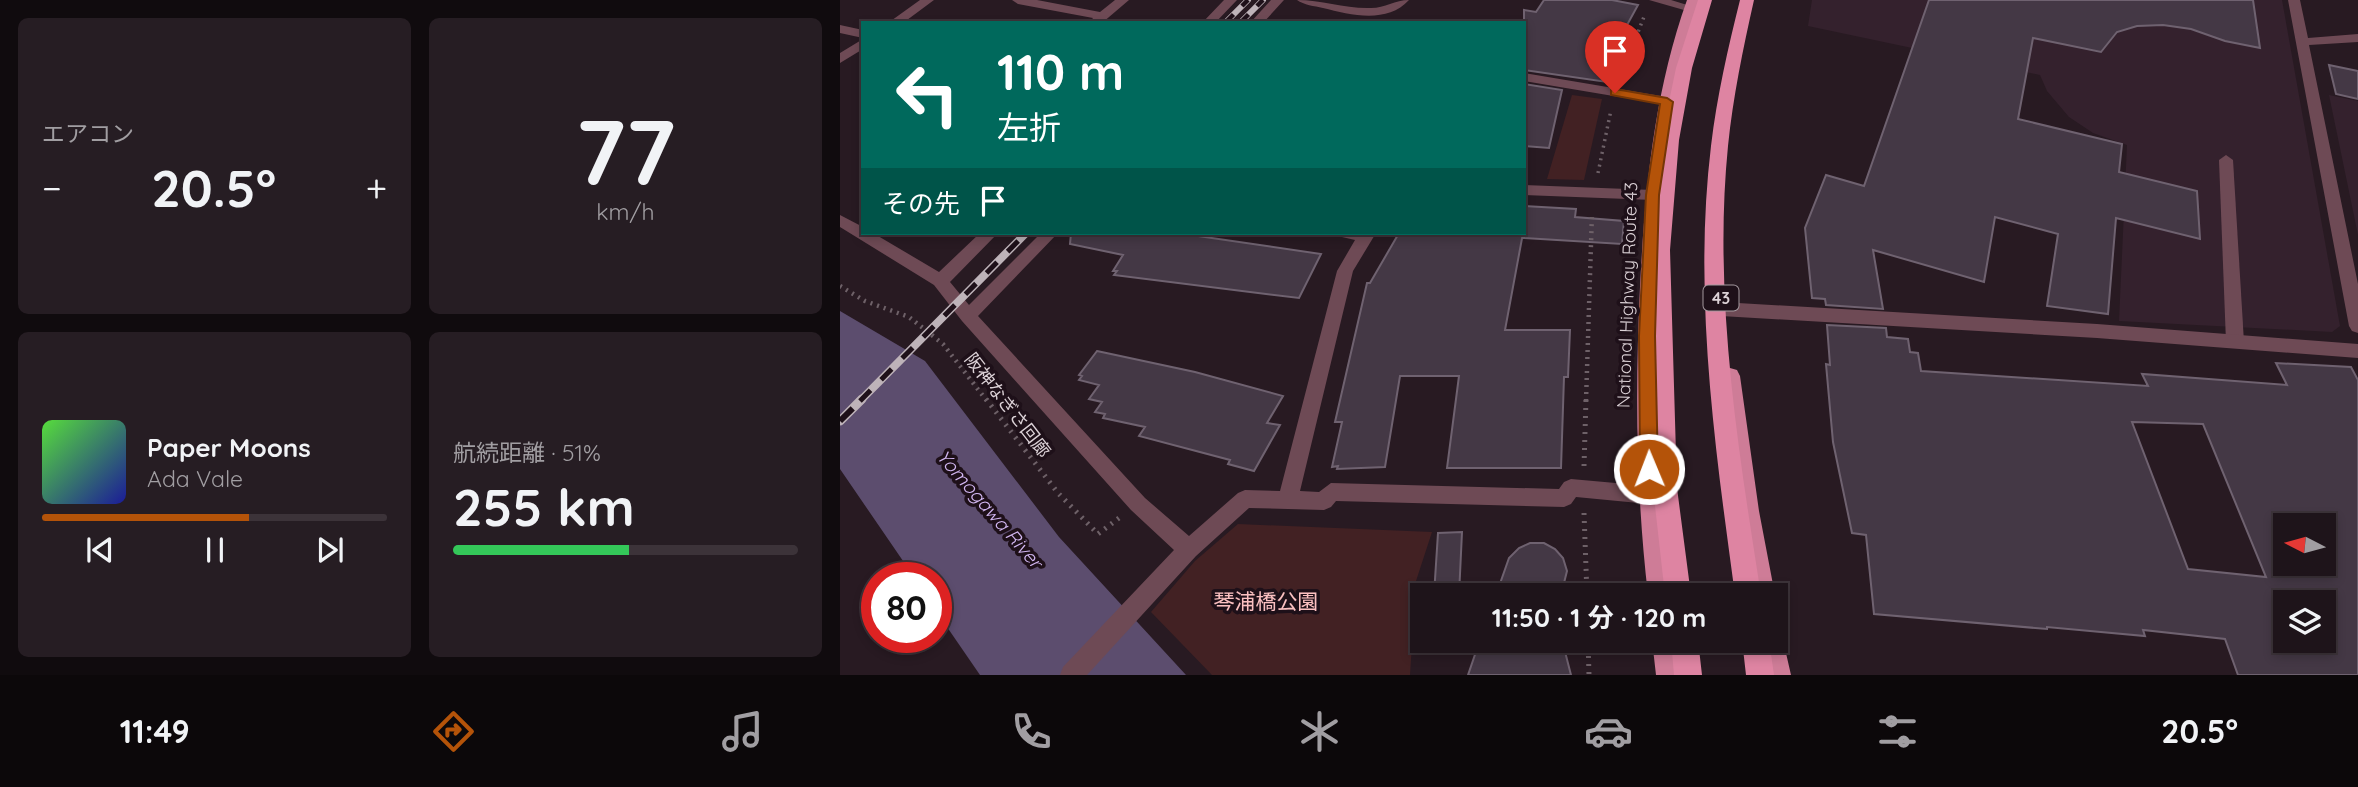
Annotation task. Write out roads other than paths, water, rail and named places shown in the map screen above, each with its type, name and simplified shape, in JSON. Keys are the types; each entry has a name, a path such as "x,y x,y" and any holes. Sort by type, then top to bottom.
{"highway":[{"path":"1746,583 1720,390 1713,250 1721,133 1733,50 1749,0"},
{"name":"43","path":"1749,0 1730,101 1723,183 1721,309 1748,510 1761,583"},
{"name":"National Highway Route 43","path":"1659,583 1649,495 1647,336 1653,195 1674,65 1697,3"},
{"path":"1677,583 1665,488 1660,250 1670,140 1697,3"},
{"path":"1666,653 1669,675"},
{"path":"1685,653 1688,675"},
{"path":"1757,653 1760,675"},
{"path":"1774,653 1778,675"}],"street":[{"path":"897,21 928,0"},
{"path":"1018,0 1098,20 1123,0"},
{"path":"1210,21 1231,0"},
{"path":"1258,21 1278,0"},
{"path":"1303,0 1370,12 1390,9 1403,0"},
{"path":"1655,0 1697,3"},
{"path":"2294,0 2358,326"},
{"path":"840,29 861,34"},
{"path":"2302,42 2358,38"},
{"path":"840,59 861,45"},
{"path":"1526,78 1667,102"},
{"path":"2226,160 2235,342"},
{"path":"1526,190 1653,195"},
{"path":"861,212 844,222 861,232"},
{"path":"865,235 940,281 968,316 1138,504 1189,549"},
{"path":"940,281 988,235"},
{"path":"968,316 1048,235"},
{"path":"1288,500 1345,271 1361,235"},
{"path":"1721,309 2083,330 2358,351"},
{"path":"1070,675 1189,549 1245,499 1324,501 1331,492 1564,498 1571,488 1649,495"}],"water":[{"name":"Yomogawa River","path":"840,311 925,361 1059,537 1186,675 980,675 952,634 952,562 904,562 840,469"}],"railway":[{"path":"1227,21 1248,0"},
{"path":"1242,21 1263,0"},
{"path":"860,401 1024,235"},
{"path":"840,421 860,401"}],"park label":[{"name":"琴浦橋公園","path":"1266,601"}]}
